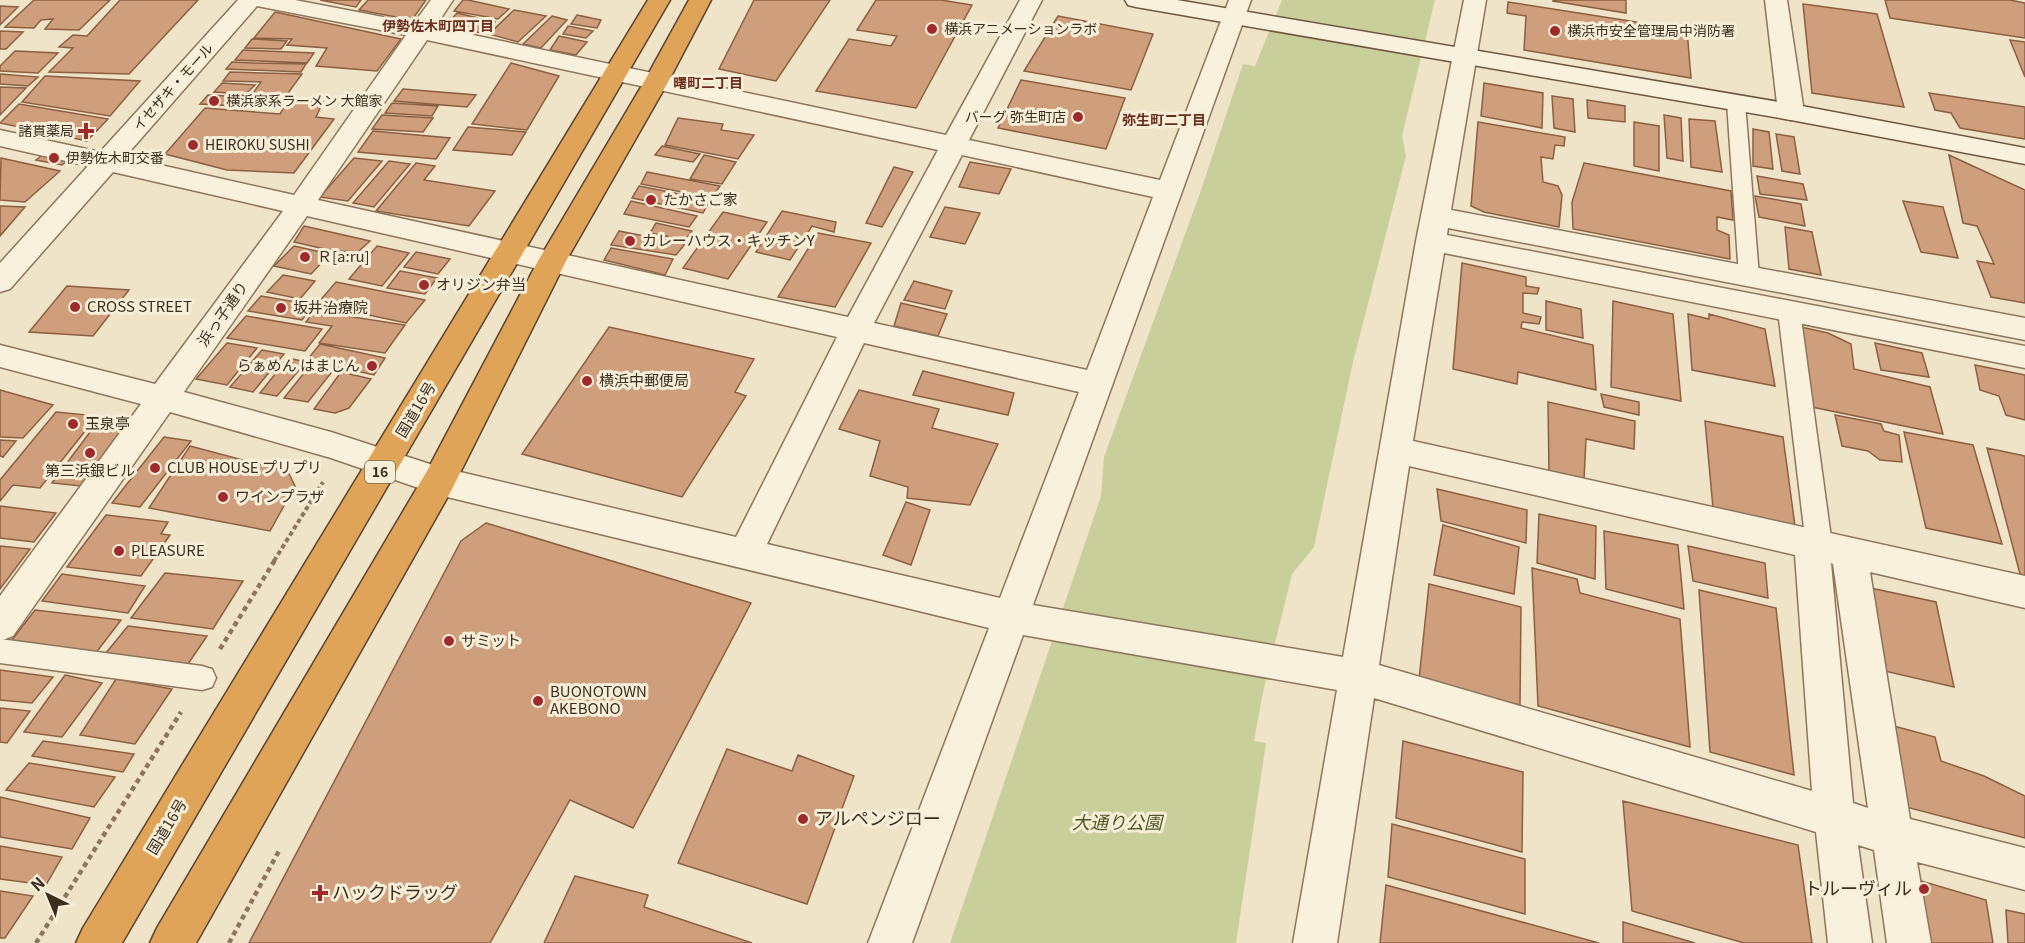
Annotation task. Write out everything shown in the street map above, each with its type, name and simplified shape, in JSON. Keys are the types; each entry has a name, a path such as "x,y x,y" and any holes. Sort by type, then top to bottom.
{"highway":[{"name":"国道16号","path":"98,943 659,0"},
{"path":"172,943 439,481 552,261 656,82 700,0"}],"street":[{"name":"イセザキ・モール","path":"0,282 250,0"},
{"path":"260,0 419,31 1168,191"},
{"name":"浜っ子通り","path":"0,625 164,399 442,0"},
{"path":"745,554 856,329 1031,0"},
{"path":"1136,0 1236,8 1465,57 1791,112 2025,156"},
{"path":"1315,943 1395,450 1475,0"},
{"path":"1776,0 1791,112"},
{"path":"890,943 1236,8"},
{"path":"0,138 1097,384"},
{"path":"1433,229 1749,276 2025,329"},
{"path":"1433,229 1789,311 2025,357"},
{"path":"0,356 164,399 386,462 439,481 1011,617 1357,676 1892,835 2025,869"},
{"path":"1395,450 2025,592"},
{"path":"1827,547 1834,817 1850,943"},
{"path":"1827,547 1892,835 1909,943"}],"lane":[{"path":"1736,103 1749,276"},
{"path":"1789,311 1827,547"},
{"path":"0,651 202,678"}],"green space":[{"name":"大通り公園","path":"1282,0 1435,0 1402,136 1406,156 1353,362 1314,547 1292,574 1263,692 1254,741 1266,743 1236,943 950,943 1101,496 1104,457 1200,193 1243,64 1255,66"}],"building":[{"path":"34,0 110,0 79,30 45,29 53,19 41,20 34,28 5,27"},
{"path":"120,0 198,0 129,74 49,72 73,48 59,47 73,35 87,36"},
{"path":"320,0 361,0 356,7"},
{"path":"368,0 426,0 412,20 359,10"},
{"path":"463,0 509,9 498,19 454,11"},
{"path":"754,0 830,0 776,81 719,69"},
{"path":"876,0 941,0 972,5 916,108 816,91 849,39 891,46 897,36 857,30"},
{"path":"1626,0 1626,13 1553,1"},
{"path":"1885,0 2010,0 2025,3 2025,38 1890,18"},
{"path":"1508,2 1687,30 1691,78 1524,50 1526,16 1507,13"},
{"path":"1803,4 1877,14 1904,107 1812,93"},
{"path":"0,6 18,7 0,25"},
{"path":"514,10 546,16 518,42 489,34"},
{"path":"275,12 401,39 377,71 316,66 327,48 287,45 292,39 254,38"},
{"path":"457,13 495,22 482,33 445,26"},
{"path":"577,15 601,20 597,28 571,24"},
{"path":"552,16 567,20 541,48 523,44"},
{"path":"1058,16 1153,34 1131,90 1024,71"},
{"path":"568,26 593,31 586,38 563,34"},
{"path":"0,31 23,32 6,49 0,49"},
{"path":"559,36 587,42 576,55 550,50"},
{"path":"252,39 287,41 281,49 245,48"},
{"path":"2010,40 2025,42 2025,77"},
{"path":"243,50 314,53 307,63 235,60"},
{"path":"15,51 58,53 38,73 0,71 0,66"},
{"path":"232,62 306,64 301,72 226,69"},
{"path":"511,63 559,76 527,130 472,124"},
{"path":"230,72 302,74 286,96 251,96 261,82 223,81"},
{"path":"0,74 38,77 28,86 0,84"},
{"path":"45,76 140,81 110,116 22,102"},
{"path":"1021,80 1125,98 1106,149 998,128"},
{"path":"222,83 255,85 246,94 214,92"},
{"path":"1484,83 1543,93 1542,128 1481,116"},
{"path":"0,87 26,88 0,115"},
{"path":"403,89 476,95 467,107 394,101"},
{"path":"1929,93 2025,107 2025,139 1960,128 1951,113 1935,110"},
{"path":"208,95 244,97 237,106 200,104"},
{"path":"1552,96 1573,99 1575,132 1554,128"},
{"path":"288,100 323,102 316,117 334,119 294,173 227,170 165,154 205,108 280,114"},
{"path":"1587,100 1625,106 1625,122 1588,118"},
{"path":"392,103 438,106 432,116 385,113"},
{"path":"19,104 108,119 87,141 0,123"},
{"path":"382,115 433,118 423,132 372,129"},
{"path":"1664,115 1681,118 1683,161 1667,158"},
{"path":"678,118 723,124 721,130 754,135 738,159 665,145"},
{"path":"1689,119 1715,121 1722,172 1691,167"},
{"path":"1478,122 1565,137 1564,146 1555,145 1553,159 1541,157 1543,182 1558,186 1562,195 1559,227 1484,212 1471,206"},
{"path":"1634,122 1659,126 1659,171 1634,166"},
{"path":"468,127 526,132 512,155 453,150"},
{"path":"1753,129 1769,132 1773,169 1753,166"},
{"path":"373,131 450,138 436,159 358,152"},
{"path":"1776,134 1794,137 1800,174 1782,171"},
{"path":"662,146 700,154 693,162 655,155"},
{"name":"伊勢佐木町交番","path":"46,152 72,157 62,165 36,160"},
{"path":"704,155 736,162 722,184 690,179"},
{"path":"1949,155 2025,190 2025,303 1991,297 1977,261 1994,264 1977,226 1963,223"},
{"path":"1,158 60,171 25,202 0,200"},
{"path":"354,158 382,161 348,201 320,197"},
{"path":"389,161 410,164 374,207 353,203"},
{"path":"970,162 1011,169 999,194 959,187"},
{"path":"416,163 435,166 424,180 495,191 469,226 376,211"},
{"path":"1584,163 1731,191 1733,220 1717,217 1717,230 1729,235 1730,259 1573,229 1572,202"},
{"path":"894,167 913,172 882,227 866,223"},
{"path":"647,172 720,186 712,198 641,184"},
{"path":"1757,176 1803,184 1807,200 1760,194"},
{"path":"639,186 710,200 703,213 632,198"},
{"path":"1755,196 1801,204 1805,226 1759,217"},
{"path":"631,201 697,216 689,227 624,214"},
{"path":"1903,201 1943,207 1958,258 1921,252"},
{"path":"0,206 25,207 0,236"},
{"path":"945,207 980,213 965,244 930,237"},
{"path":"782,211 836,222 834,232 812,226 790,260 756,252"},
{"path":"723,212 767,222 728,279 683,268"},
{"path":"656,223 692,231 685,240 650,233"},
{"path":"304,226 370,241 358,252 333,251 294,242"},
{"path":"1785,227 1812,232 1821,275 1789,269"},
{"path":"619,231 685,244 676,255 611,245"},
{"path":"818,233 871,243 835,307 778,297"},
{"name":"Ｒ[a:ru]","path":"294,246 330,254 311,274 274,266"},
{"path":"377,246 409,253 382,286 349,279"},
{"path":"611,248 673,259 665,275 604,260"},
{"path":"416,252 450,259 438,274 404,267"},
{"path":"1462,263 1526,277 1526,286 1539,288 1537,294 1523,293 1523,313 1541,317 1539,324 1522,322 1521,328 1593,345 1596,390 1518,372 1517,384 1453,369"},
{"path":"400,271 437,278 425,294 387,288"},
{"path":"283,275 315,281 300,299 267,292"},
{"path":"914,281 952,291 945,309 904,300"},
{"path":"336,282 425,300 406,323 317,304"},
{"path":"67,286 129,290 93,336 29,332"},
{"name":"坂井治療院","path":"261,296 314,305 302,320 248,311"},
{"path":"1546,301 1581,309 1583,338 1546,330"},
{"path":"1613,301 1673,314 1681,401 1611,387"},
{"path":"901,303 947,314 938,336 894,326"},
{"path":"314,311 405,325 385,353 319,343 332,326 306,322"},
{"path":"1688,314 1709,319 1709,314 1765,329 1775,386 1692,370"},
{"path":"246,316 322,329 305,351 227,338"},
{"path":"246,316 322,329 305,351 227,338"},
{"path":"609,327 754,359 735,392 746,396 682,497 522,454"},
{"path":"1801,327 1828,333 1851,344 1854,369 1930,387 1943,434 1812,407"},
{"path":"227,343 257,348 227,385 196,379"},
{"path":"1875,343 1922,353 1929,377 1881,370"},
{"path":"320,344 385,358 374,375 307,360"},
{"path":"262,350 284,354 253,392 230,387"},
{"path":"288,358 306,362 277,396 260,393"},
{"path":"1975,365 2025,375 2025,420 2006,415 1999,396 1980,390"},
{"path":"308,368 331,373 308,402 284,398"},
{"path":"923,371 1014,393 1008,415 913,395"},
{"path":"341,372 371,379 349,408 335,413 314,409"},
{"path":"0,390 53,405 23,438 0,437"},
{"path":"859,390 939,409 932,428 998,444 970,505 907,498 908,487 870,476 880,441 839,429"},
{"path":"1601,394 1639,402 1639,415 1604,407"},
{"path":"1548,402 1635,421 1634,449 1586,439 1584,480 1549,473"},
{"path":"56,412 97,416 40,488 13,485 0,501 0,480"},
{"path":"1835,415 1881,424 1884,431 1899,435 1902,462 1880,460 1868,451 1842,446"},
{"name":"第三浜銀ビル","path":"99,420 127,422 81,486 52,483"},
{"path":"1705,421 1783,437 1795,526 1713,508"},
{"path":"1904,432 1973,445 2002,544 1926,528"},
{"name":"CLUB HOUSE プリプリ","path":"164,437 191,441 140,507 112,503"},
{"path":"0,440 16,441 3,457 0,456"},
{"name":"ワインプラザ","path":"190,446 288,472 295,486 270,531 149,508"},
{"path":"1987,448 2025,456 2025,575 2020,574"},
{"path":"1437,489 1527,510 1526,543 1441,521"},
{"path":"906,502 930,510 911,565 883,555"},
{"path":"0,506 56,513 34,542 0,538"},
{"path":"1539,514 1596,526 1595,579 1537,563"},
{"name":"PLEASURE","path":"106,515 168,522 161,534 170,535 141,576 67,567"},
{"name":"BUONOTOWN AKEBONO","path":"486,523 751,603 633,828 570,800 490,943 249,943 461,541"},
{"path":"1443,525 1519,547 1514,594 1434,575"},
{"path":"1604,531 1678,545 1684,609 1606,589"},
{"path":"0,546 30,549 0,589"},
{"path":"1688,546 1765,563 1768,598 1693,581"},
{"path":"1532,568 1577,579 1580,593 1680,619 1690,747 1538,706"},
{"path":"165,573 243,581 213,629 131,618"},
{"path":"62,574 145,586 128,613 42,601"},
{"path":"1429,584 1521,607 1520,705 1419,680"},
{"path":"1866,587 1936,602 1954,687 1880,670"},
{"path":"1699,590 1776,608 1794,775 1710,752"},
{"path":"35,610 121,620 92,658 5,649"},
{"path":"128,626 207,636 184,670 101,659"},
{"path":"0,670 53,677 32,703 0,700"},
{"path":"65,675 102,683 62,737 24,732"},
{"path":"116,679 172,689 135,744 80,735"},
{"path":"0,708 30,711 7,743 0,742"},
{"path":"1890,725 1935,737 1941,761 1984,776 2025,796 2025,838 1902,806"},
{"path":"43,741 134,754 123,772 32,756"},
{"path":"1403,741 1523,772 1522,852 1396,818"},
{"path":"727,749 792,771 798,755 854,776 807,904 678,863"},
{"path":"29,763 115,777 94,807 6,790"},
{"path":"0,797 90,818 72,849 0,837"},
{"path":"1623,801 1798,845 1812,943 1744,943 1632,911"},
{"path":"1392,824 1525,859 1525,914 1388,877"},
{"path":"0,846 62,857 46,885 0,879"},
{"path":"575,876 648,895 644,907 752,943 544,943"},
{"path":"1911,878 1986,900 1993,943 1925,943"},
{"path":"1386,885 1599,943 1380,943"},
{"path":"0,891 33,896 5,938 0,938"},
{"path":"2006,910 2025,914 2025,943 2008,943"},
{"path":"1623,922 1695,943 1623,943"}],"place":[{"name":"横浜アニメーションラボ","path":"932,29"},
{"name":"横浜市安全管理局中消防署","path":"1555,31"},
{"name":"横浜家系ラーメン 大館家","path":"214,101"},
{"name":"バーグ 弥生町店","path":"1078,117"},
{"name":"諸貫薬局","path":"86,131"},
{"name":"HEIROKU SUSHI","path":"193,145"},
{"name":"伊勢佐木町交番","path":"54,158"},
{"name":"たかさご家","path":"651,200"},
{"name":"カレーハウス・キッチンY","path":"630,241"},
{"name":"Ｒ[a:ru]","path":"305,257"},
{"name":"オリジン弁当","path":"424,285"},
{"name":"CROSS STREET","path":"75,307"},
{"name":"坂井治療院","path":"281,308"},
{"name":"らぁめん はまじん","path":"372,366"},
{"name":"横浜中郵便局","path":"587,381"},
{"name":"玉泉亭","path":"73,424"},
{"name":"第三浜銀ビル","path":"90,453"},
{"name":"CLUB HOUSE プリプリ","path":"155,468"},
{"name":"ワインプラザ","path":"223,497"},
{"name":"PLEASURE","path":"119,551"},
{"name":"サミット","path":"449,641"},
{"name":"BUONOTOWN AKEBONO","path":"538,701"},
{"name":"アルペンジロー","path":"803,819"},
{"name":"トルーヴィル","path":"1924,889"},
{"name":"ハックドラッグ","path":"320,893"}],"district":[{"name":"伊勢佐木町四丁目","path":"438,26"},
{"name":"曙町二丁目","path":"708,83"},
{"name":"弥生町二丁目","path":"1164,120"}]}
